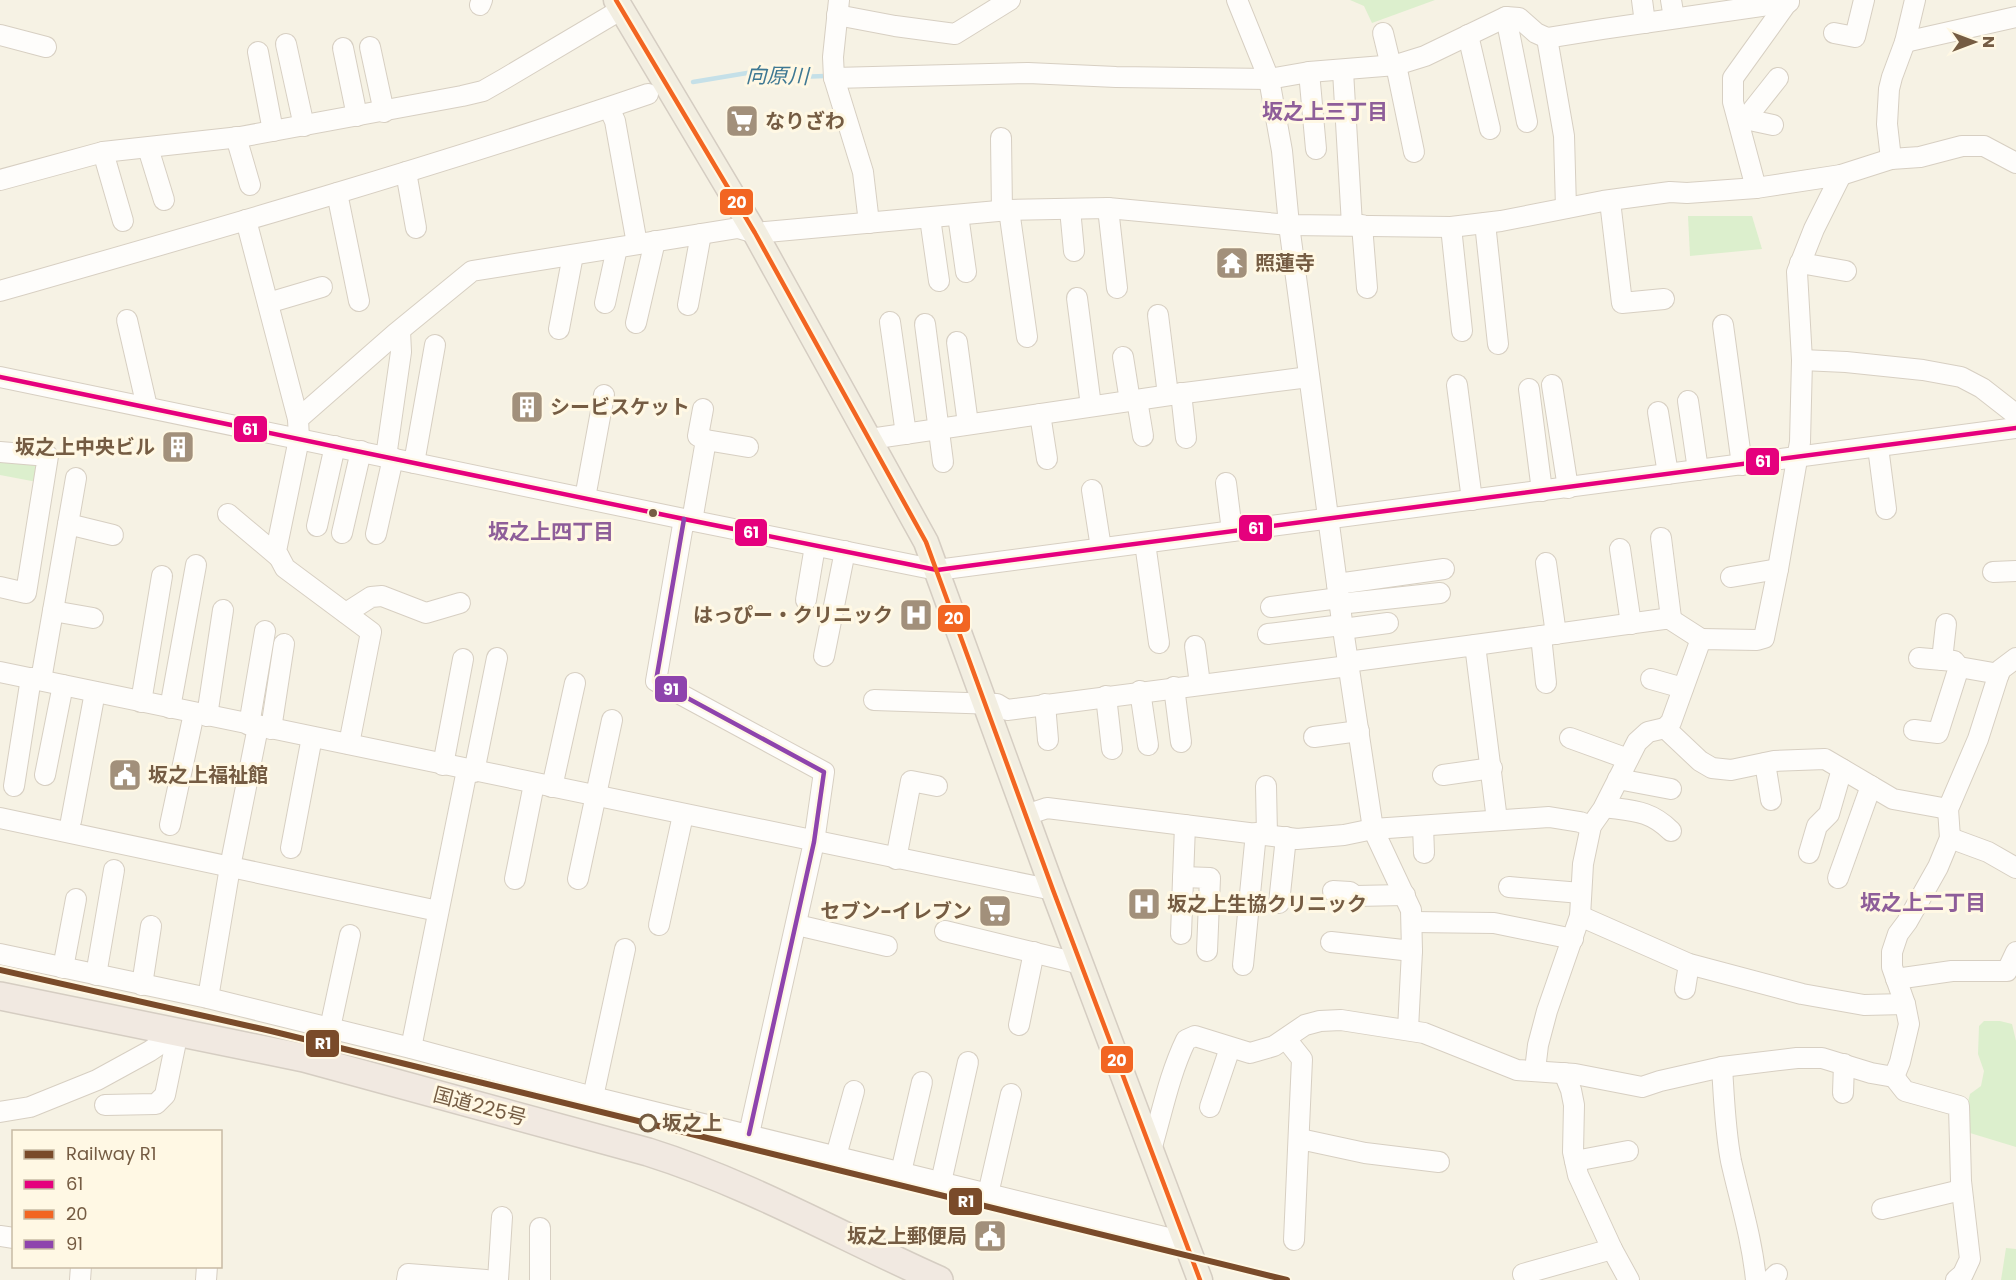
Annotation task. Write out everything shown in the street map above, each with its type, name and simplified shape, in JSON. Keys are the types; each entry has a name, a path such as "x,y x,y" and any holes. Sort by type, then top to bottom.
{"highway":[{"name":"国道225号","path":"0,996 304,1058 683,1163 792,1209 934,1279"}],"main road":[{"path":"619,4 755,233 926,542 1053,890 1200,1280"}],"street":[{"path":"869,223 863,172 834,78 833,57 838,8 895,26 955,34 1010,0"},
{"path":"1237,0 1269,79 1282,151 1289,225 1342,627 1373,829 1405,895 1413,921 1408,1029"},
{"path":"1642,0 1645,22"},
{"path":"1834,33 1855,37 1864,0"},
{"path":"1891,159 1887,124 1889,89 1905,42 1915,0"},
{"path":"834,78 1028,73 1116,77 1269,79 1309,72 1393,66 1425,56 1506,17 1520,18 1536,33 1547,38 1645,22 1672,9 1789,1"},
{"path":"1756,188 1743,122 1733,102 1733,78 1789,1"},
{"path":"0,180 103,152 236,137 384,112 483,91 619,4"},
{"path":"1506,17 1528,92 1527,122"},
{"path":"1905,42 2016,17"},
{"path":"1383,33 1414,152"},
{"path":"0,35 46,47"},
{"path":"1468,35 1490,129"},
{"path":"1547,38 1564,136 1566,208"},
{"path":"286,44 304,126"},
{"path":"370,47 384,112"},
{"path":"343,48 357,116"},
{"path":"258,52 273,131"},
{"path":"1343,71 1357,225 1367,288"},
{"path":"1309,72 1316,149"},
{"path":"1743,122 1778,78"},
{"path":"0,291 337,193 648,94"},
{"path":"609,108 615,121 646,243 636,323"},
{"path":"1743,122 1773,125"},
{"path":"236,137 250,185"},
{"path":"1001,138 1006,211 1027,337"},
{"path":"298,419 472,271 738,228 755,233 1006,211 1108,208 1289,225 1451,227 1670,192 1756,188 1841,176 1891,159 1920,157 1973,144 1984,146 2016,163"},
{"path":"148,148 164,200"},
{"path":"103,152 123,221"},
{"path":"405,171 416,228"},
{"path":"1661,538 1673,621 1701,639 1757,640 1764,638 1800,442 1802,360 1797,272 1814,229 1841,176"},
{"path":"337,193 359,301"},
{"path":"1610,201 1622,303 1664,299"},
{"path":"1108,208 1117,288"},
{"path":"1070,209 1074,251"},
{"path":"958,215 966,272"},
{"path":"930,218 939,281"},
{"path":"246,220 298,419 299,439 276,551 285,568 371,632 349,744"},
{"path":"1485,223 1498,344"},
{"path":"1451,227 1462,331"},
{"path":"688,305 701,234"},
{"path":"605,303 617,248"},
{"path":"559,329 573,255"},
{"path":"1800,263 1846,271"},
{"path":"268,303 322,288"},
{"path":"1077,298 1091,406"},
{"path":"1158,315 1174,394 1186,438"},
{"path":"127,320 147,407"},
{"path":"890,322 906,434"},
{"path":"925,324 943,462"},
{"path":"1723,325 1735,370 1742,465"},
{"path":"376,534 389,457 401,352 400,331"},
{"path":"957,342 968,424"},
{"path":"414,463 435,345"},
{"path":"1123,357 1143,436"},
{"path":"1802,360 1923,370 1962,377 1982,388 2016,417"},
{"path":"0,377 937,570 2016,428"},
{"path":"870,439 1174,394 1309,377"},
{"path":"1457,385 1472,500"},
{"path":"1552,385 1568,488"},
{"path":"1529,389 1542,491"},
{"path":"585,498 604,395"},
{"path":"1688,401 1698,470"},
{"path":"703,409 698,436 706,440 748,447"},
{"path":"1658,412 1668,474"},
{"path":"1040,414 1047,459"},
{"path":"706,440 656,681 824,772 814,842 797,925 749,1134"},
{"path":"317,526 335,446"},
{"path":"1878,447 1887,509"},
{"path":"342,533 361,451"},
{"path":"0,452 48,456 26,594 0,587"},
{"path":"14,786 36,679 53,611 76,478"},
{"path":"1226,483 1232,531"},
{"path":"1092,489 1101,549"},
{"path":"228,514 279,557"},
{"path":"68,524 113,535"},
{"path":"1145,543 1159,643"},
{"path":"806,600 815,546"},
{"path":"1620,549 1631,624"},
{"path":"824,656 845,551"},
{"path":"1546,563 1548,635 1546,683"},
{"path":"170,708 196,565"},
{"path":"1270,608 1338,596 1443,569"},
{"path":"1731,577 1778,569"},
{"path":"1993,572 2016,571"},
{"path":"141,702 157,582"},
{"path":"1338,596 1440,592"},
{"path":"346,613 371,597 382,596 426,613 460,603"},
{"path":"170,825 200,714 223,610"},
{"path":"53,611 93,618"},
{"path":"874,700 997,704 1007,710 1671,618"},
{"path":"1268,634 1388,623"},
{"path":"1914,730 1938,733 1951,664 1946,624"},
{"path":"259,727 265,632"},
{"path":"1535,1070 1538,1045 1547,1011 1580,916 1583,864 1592,826 1605,807 1637,742 1648,732 1665,728 1671,722 1701,639"},
{"path":"208,998 230,867 259,727 284,644"},
{"path":"1475,645 1497,820"},
{"path":"1195,646 1200,684"},
{"path":"411,1048 438,910 497,658"},
{"path":"1919,658 1999,674"},
{"path":"1894,1077 1909,1024 1905,1004 1892,967 1892,952 1898,934 1938,867 1950,838 1948,810 1978,739 1999,674 2016,658"},
{"path":"443,765 463,659"},
{"path":"0,672 1053,890"},
{"path":"1651,679 1683,688"},
{"path":"515,879 575,683"},
{"path":"45,775 63,685"},
{"path":"1174,687 1181,742"},
{"path":"1140,691 1148,745"},
{"path":"71,820 95,692"},
{"path":"1106,696 1112,749"},
{"path":"1045,704 1048,740"},
{"path":"578,879 612,720"},
{"path":"1665,728 1700,761 1712,768 1731,770 1774,760 1826,759 1893,799 1948,810"},
{"path":"1314,737 1359,731"},
{"path":"291,848 312,737"},
{"path":"1570,738 1628,759"},
{"path":"1765,763 1771,800"},
{"path":"1443,775 1492,768"},
{"path":"1809,853 1817,826 1829,814 1842,769"},
{"path":"1618,779 1671,789"},
{"path":"896,859 911,781 937,786"},
{"path":"1266,786 1279,903"},
{"path":"1838,878 1871,786"},
{"path":"1605,807 1645,812 1660,819 1671,831"},
{"path":"1026,815 1047,808 1297,839 1373,829 1549,817 1592,826"},
{"path":"659,925 683,815"},
{"path":"0,818 438,910"},
{"path":"1181,934 1185,825"},
{"path":"1423,826 1425,853"},
{"path":"1244,965 1270,835"},
{"path":"1950,838 1982,850 2016,868"},
{"path":"1982,850 1990,845 2016,857"},
{"path":"96,975 114,870"},
{"path":"1183,877 1210,879 1207,951"},
{"path":"1344,887 1355,896 1405,895"},
{"path":"1509,887 1581,893"},
{"path":"63,968 76,898"},
{"path":"1580,916 1689,964 1833,1000 1864,1005 1905,1004"},
{"path":"1413,921 1494,923 1573,939"},
{"path":"797,925 887,945"},
{"path":"142,985 151,926"},
{"path":"945,931 1081,964"},
{"path":"330,1028 350,935"},
{"path":"1331,942 1412,951"},
{"path":"593,1097 625,949"},
{"path":"1019,1025 1034,952"},
{"path":"1896,979 1952,971 2012,973 2016,952"},
{"path":"0,954 208,998 411,1048 593,1097 1168,1238 1184,1238"},
{"path":"1685,989 1689,964"},
{"path":"1151,1150 1177,1058 1186,1040 1195,1036 1250,1053 1274,1046 1305,1026 1320,1021 1341,1020 1425,1033 1517,1070 1564,1073 1642,1087 1722,1067 1797,1058 1822,1058 1894,1077 1905,1091 1959,1106 1962,1190 1970,1259 1963,1274 1956,1280"},
{"path":"105,1105 156,1104 161,1100 165,1095 178,1032"},
{"path":"0,1112 30,1107 98,1080 150,1051 178,1032"},
{"path":"1286,1040 1302,1059 1294,1240"},
{"path":"1210,1107 1230,1047"},
{"path":"941,1182 968,1062"},
{"path":"1843,1093 1844,1064"},
{"path":"1722,1067 1731,1159 1754,1256 1756,1280"},
{"path":"1564,1073 1574,1106 1573,1152 1578,1175 1629,1280"},
{"path":"901,1172 922,1082"},
{"path":"836,1156 854,1090"},
{"path":"988,1194 1011,1094"},
{"path":"1300,1139 1365,1153 1439,1161"},
{"path":"1575,1161 1628,1151"},
{"path":"1882,1209 1962,1190"},
{"path":"498,1280 502,1217"},
{"path":"540,1228 540,1280"},
{"path":"1523,1274 1612,1249"},
{"path":"407,1280 408,1274 427,1278 486,1280"}],"green space":[{"path":"1350,0 1435,0 1372,23 1364,6"},
{"path":"1688,216 1752,216 1762,249 1690,256"},
{"path":"0,460 37,460 37,482 0,475"},
{"path":"1984,1021 2012,1024 2016,1041 2016,1147 1970,1133 1962,1125 1970,1094 1981,1086 1984,1071 1978,1054 1979,1026"},
{"path":"2006,1248 2016,1249 2016,1280 2001,1280"}],"waterway":[{"name":"向原川","path":"693,82 759,71 797,77 825,76"}],"rail line":[{"name":"R1","path":"0,970 271,1031 1287,1280"}],"transit line":[{"name":"20","path":"616,0 755,233 926,542 1053,890 1200,1280"},
{"name":"61","path":"0,377 937,570 2016,428"},
{"name":"91","path":"684,519 656,681 824,772 814,842 749,1134"}],"place":[{"name":"なりざわ","path":"742,121"},
{"name":"照蓮寺","path":"1232,263"},
{"name":"シービスケット","path":"527,407"},
{"name":"坂之上中央ビル","path":"178,447"},
{"name":"はっぴー・クリニック","path":"916,615"},
{"name":"坂之上福祉館","path":"125,775"},
{"name":"坂之上生協クリニック","path":"1144,904"},
{"name":"セブン-イレブン","path":"995,911"},
{"name":"坂之上","path":"648,1123"},
{"name":"坂之上郵便局","path":"990,1236"}],"district":[{"name":"坂之上三丁目","path":"1325,112"},
{"name":"坂之上四丁目","path":"551,532"},
{"name":"坂之上二丁目","path":"1923,903"}]}
